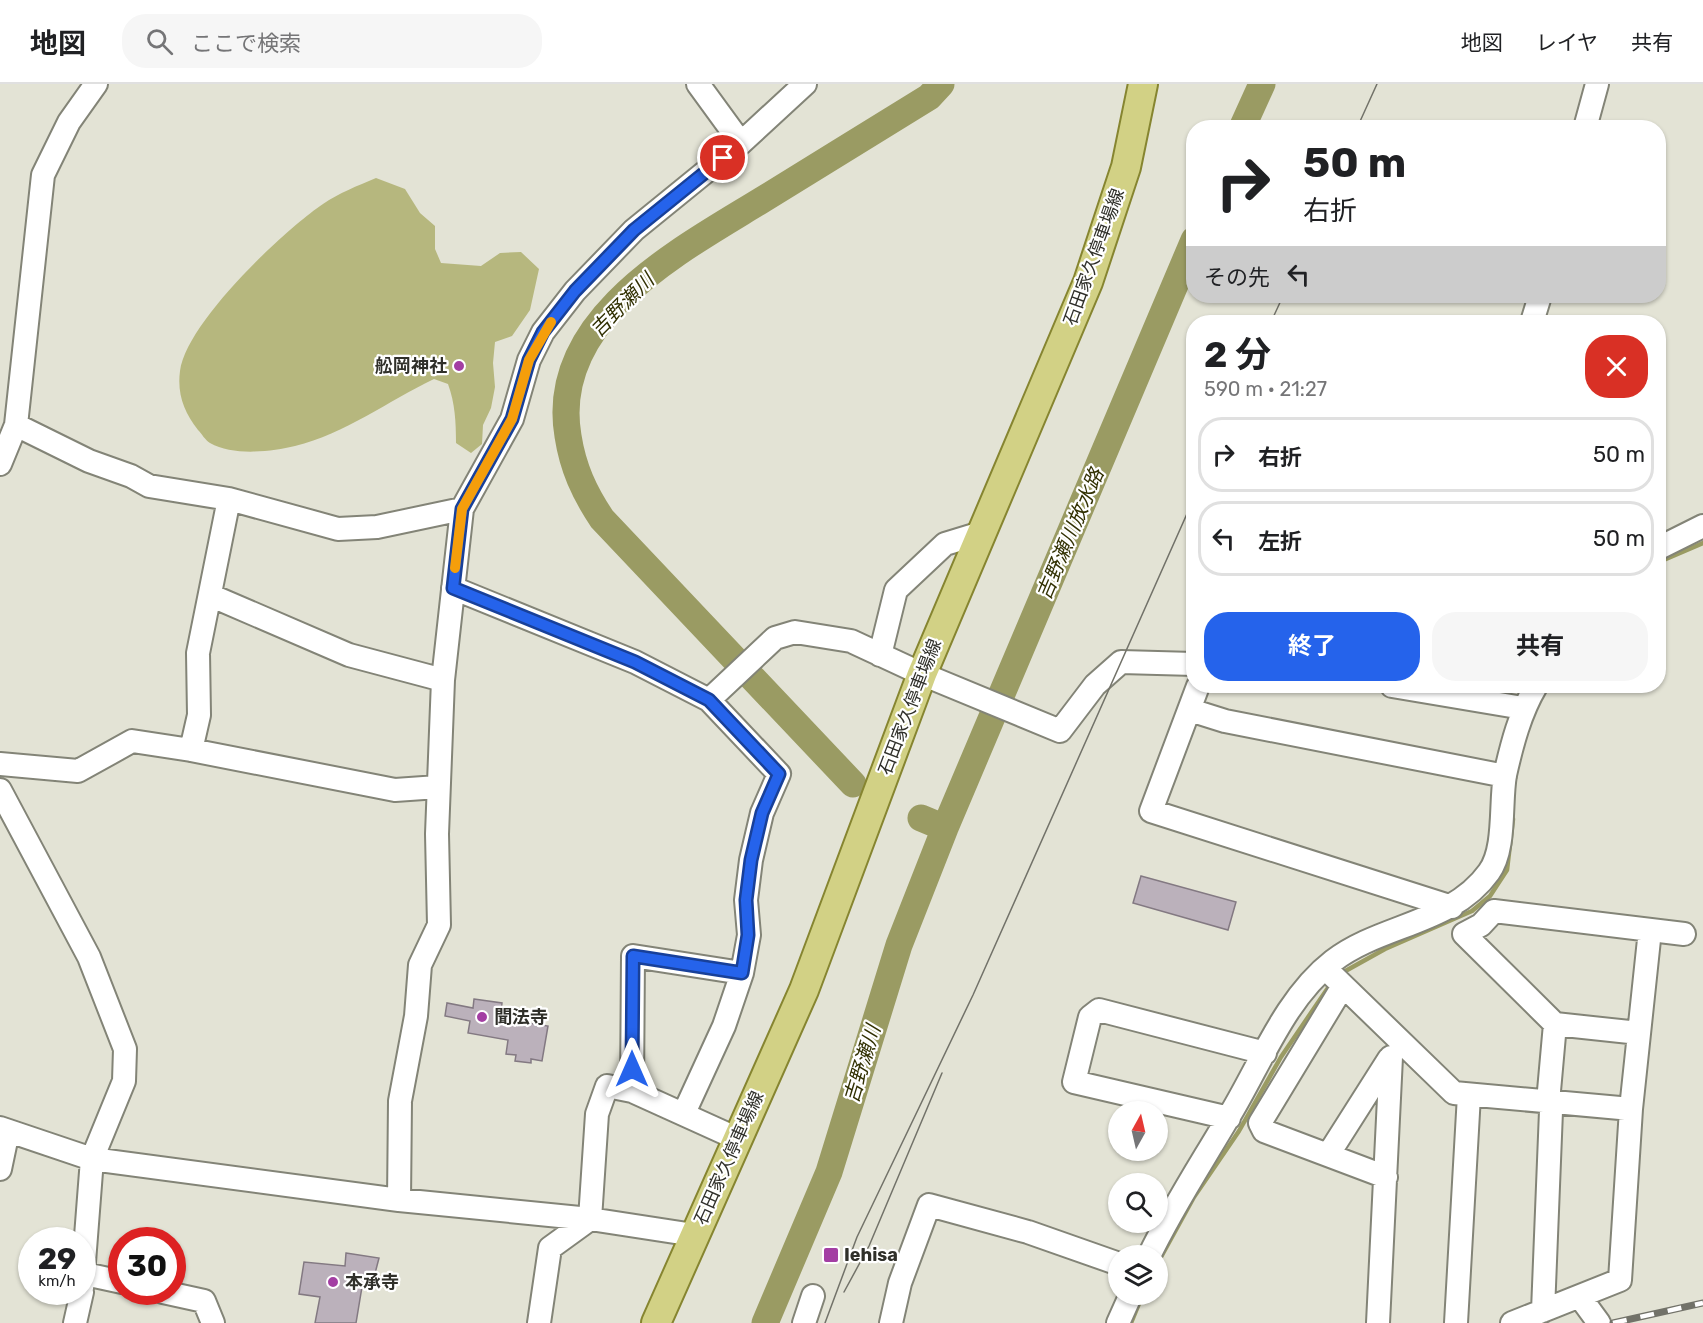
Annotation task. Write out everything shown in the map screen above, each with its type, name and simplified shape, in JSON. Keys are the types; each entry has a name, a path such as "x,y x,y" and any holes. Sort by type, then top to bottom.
{"main road":[{"name":"石田家久停車場線","path":"656,1323 804,990 922,674 1079,302 1108,225 1132,139 1143,84"}],"street":[{"path":"0,464 16,425 43,175 69,122 96,84"},
{"path":"698,84 741,143"},
{"path":"399,1200 400,1101 417,1016 420,965 439,925 438,787 443,680 462,509 512,419 529,360 543,332 575,291 634,230 741,143 805,84"},
{"path":"1587,120 1597,84"},
{"path":"16,425 89,461 131,476 150,486 229,499 338,529 377,528 462,509"},
{"path":"191,750 199,714 198,653 212,596 229,499"},
{"path":"1666,544 1703,526"},
{"path":"880,655 896,590 945,544 981,533"},
{"path":"453,588 635,662 709,700 779,774 762,813 751,860 746,900 748,935 742,973 724,1026 684,1113"},
{"path":"212,596 349,655 443,680"},
{"path":"709,700 775,638 795,632 851,640 922,674 1060,731 1089,692 1121,662 1186,664"},
{"path":"1196,693 1151,811 1452,907"},
{"path":"1434,693 1523,708"},
{"path":"1386,1177 1263,1131 1260,1123 1335,978 1361,945 1452,907 1473,891 1495,862 1505,776 1523,708 1532,693"},
{"path":"1190,710 1225,721 1505,776"},
{"path":"0,764 78,771 132,741 191,750 395,790 438,787"},
{"path":"0,790 89,957 122,1037 124,1080 92,1159 87,1227"},
{"path":"1638,1033 1555,1024 1464,934 1481,925 1494,911 1684,934"},
{"path":"1512,1323 1580,1298 1620,1280 1630,1109 1650,930"},
{"path":"632,1091 633,956 742,973"},
{"path":"1335,978 1395,1050 1454,1093 1630,1109"},
{"path":"1155,1245 1189,1182 1300,995 1335,978"},
{"path":"1229,1118 1074,1082 1090,1017 1099,1010 1265,1053"},
{"path":"1543,1311 1551,1111 1548,1102 1555,1024"},
{"path":"1328,1155 1395,1050"},
{"path":"1378,1323 1395,1050"},
{"path":"590,1219 597,1114 607,1086 632,1091 738,1138"},
{"path":"1456,1323 1469,1095"},
{"path":"0,1169 4,1129 92,1159 399,1200 590,1219 694,1235"},
{"path":"891,1323 900,1283 929,1206 1028,1232 1108,1260"},
{"path":"539,1323 550,1248 590,1219"},
{"path":"804,1323 813,1296"},
{"path":"186,1297 204,1301 213,1323"},
{"path":"1580,1298 1599,1323"},
{"path":"75,1323 79,1305"},
{"path":"1118,1323 1126,1305"}],"green space":[{"path":"376,178 405,189 420,213 435,226 435,249 441,263 481,266 500,253 521,252 539,269 530,310 512,336 495,342 493,363 495,387 491,408 483,425 482,444 471,453 456,443 455,413 448,384 434,379 349,425 313,441 263,451 229,450 210,443 189,416 180,387 180,371 186,351 199,328 217,304 262,256 306,217 329,200"}],"building":[{"path":"1141,876 1236,902 1228,930 1133,903"},
{"path":"474,999 502,1003 501,1012 517,1014 516,1021 548,1026 542,1061 531,1059 531,1063 515,1061 516,1055 506,1054 508,1040 468,1033 470,1021 445,1016 447,1003 473,1008"},
{"path":"346,1253 379,1258 371,1289 362,1287 356,1323 315,1323 320,1297 299,1294 304,1262 345,1266"}],"waterway":[{"name":"吉野瀬川","path":"853,784 602,519 585,489 573,459 568,436 567,394 578,357 599,323 626,293 694,242 929,97 941,84"},
{"name":"吉野瀬川放水路","path":"1246,120 1262,84"},
{"name":"吉野瀬川放水路","path":"945,828 1186,259"},
{"path":"1666,559 1703,543"},
{"name":"吉野瀬川","path":"765,1323 829,1172 899,945 945,828 921,818"},
{"path":"1340,974 1385,949 1472,911 1490,896 1507,870 1513,819"},
{"path":"1168,1245 1194,1197 1239,1131 1281,1057 1332,982"},
{"path":"1131,1323 1138,1305"}],"tram line":[{"path":"1361,120 1377,84"},
{"path":"1274,315 1280,303"},
{"path":"825,1323 857,1237 973,995 1186,516"},
{"path":"844,1292 869,1246 942,1073"}],"railway":[{"path":"1613,1323 1703,1303"}],"slow traffic":[{"path":"455,568 462,509 512,419 529,360 543,332 551,322"}],"place":[{"name":"舩岡神社","path":"459,366"},
{"name":"聞法寺","path":"482,1017"},
{"name":"Iehisa","path":"831,1255"},
{"name":"本承寺","path":"333,1282"}],"route":[{"path":"632,1069 633,956 742,973 748,935 746,900 751,860 762,813 779,774 709,700 635,662 453,588 462,509 512,419 529,360 543,332 575,291 634,230 723,158"}]}
